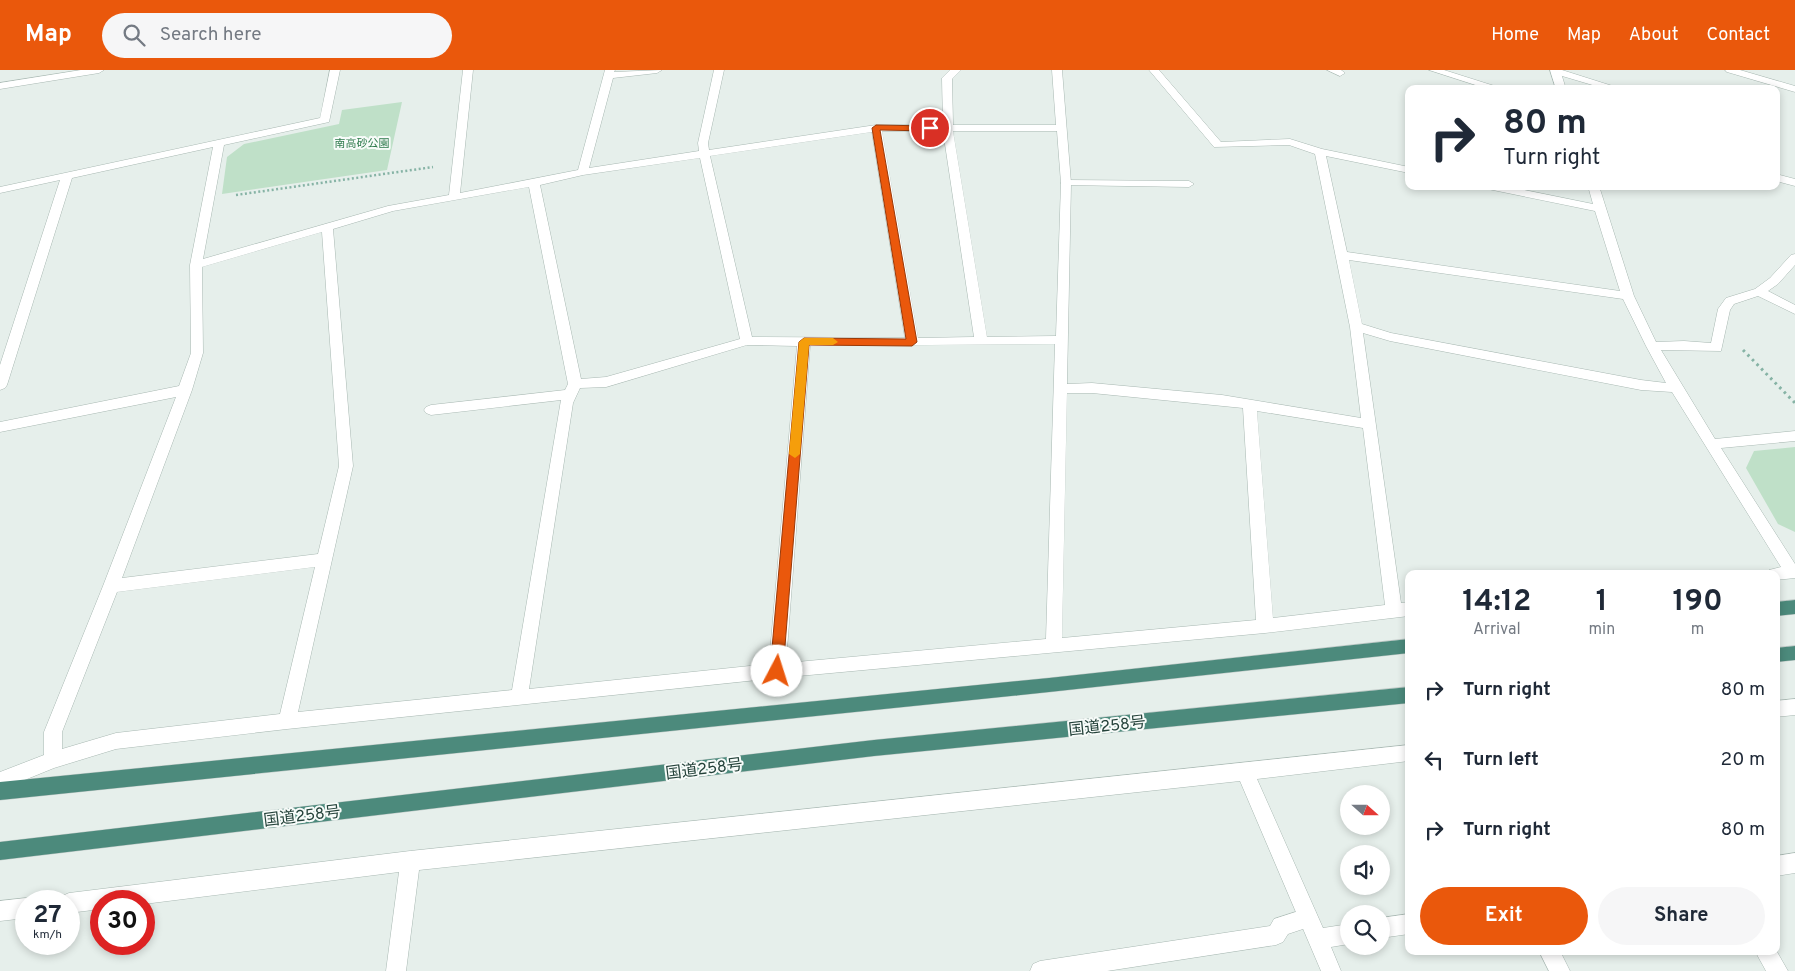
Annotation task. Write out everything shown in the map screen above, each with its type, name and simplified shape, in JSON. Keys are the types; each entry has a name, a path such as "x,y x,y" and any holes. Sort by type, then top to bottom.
{"highway":[{"path":"1780,609 1795,607"},
{"path":"0,791 1059,684 1405,646"},
{"path":"1780,655 1795,653"},
{"name":"国道258号","path":"0,851 874,748 1405,695"}],"street":[{"path":"0,86 99,70"},
{"path":"0,190 325,120 335,70"},
{"path":"454,196 468,70"},
{"path":"583,172 609,73 657,70"},
{"path":"719,70 703,142 704,154 747,341"},
{"path":"956,70 947,78 948,129 982,341"},
{"path":"1054,646 1066,183 1057,70"},
{"path":"1154,70 1218,145 1290,142 1320,152 1405,169"},
{"path":"1434,70 1485,85"},
{"path":"1555,70 1560,85"},
{"path":"1555,70 1604,85"},
{"path":"1730,70 1795,89"},
{"path":"876,128 912,342"},
{"path":"196,265 392,208 583,172 876,128 1062,128"},
{"path":"53,760 53,732 111,586 185,390 197,353 196,265 219,143"},
{"path":"0,781 53,760 116,740 777,671 1265,626 1402,609 1369,424 1356,326 1320,152"},
{"path":"0,385 67,176"},
{"path":"1780,178 1795,183"},
{"path":"519,698 566,403 573,389 534,182"},
{"path":"1066,183 1189,184"},
{"path":"1508,190 1601,209"},
{"path":"1594,190 1628,296 1652,346 1676,388 1793,572 1780,573"},
{"path":"287,721 346,466 327,227"},
{"path":"1342,256 1628,296"},
{"path":"1652,346 1684,344 1716,348 1724,309 1730,301 1759,292 1774,281 1795,258"},
{"path":"1759,292 1795,310"},
{"path":"1356,326 1390,336 1641,385 1676,388"},
{"path":"432,410 573,389 606,382 747,341 912,342 1061,340"},
{"path":"777,671 804,342"},
{"path":"1061,389 1092,388 1222,400 1369,424"},
{"path":"0,427 185,390"},
{"path":"1250,405 1265,626"},
{"path":"1712,444 1795,436"},
{"path":"111,586 323,560"},
{"path":"1780,709 1795,707"},
{"path":"80,902 410,861 1405,753"},
{"path":"1245,772 1331,971"},
{"path":"396,971 410,861"},
{"path":"1780,865 1795,863"},
{"path":"0,911 15,909"},
{"path":"1040,971 1276,935 1281,926 1308,918"},
{"path":"1390,927 1405,925"},
{"path":"1317,939 1340,935"},
{"path":"1551,955 1560,971"},
{"path":"1768,955 1778,971"}],"path":[{"path":"208,199 458,163"},
{"path":"1720,326 1795,403"}],"green space":[{"name":"南高砂公園","path":"402,102 387,170 222,194 227,157 244,144 339,124 342,110"},
{"path":"1795,447 1795,532 1778,524 1746,468 1754,451"}],"slow traffic":[{"path":"795,454 804,342 833,342"}],"route":[{"path":"777,671 804,342 912,342 876,128 930,128"}]}
